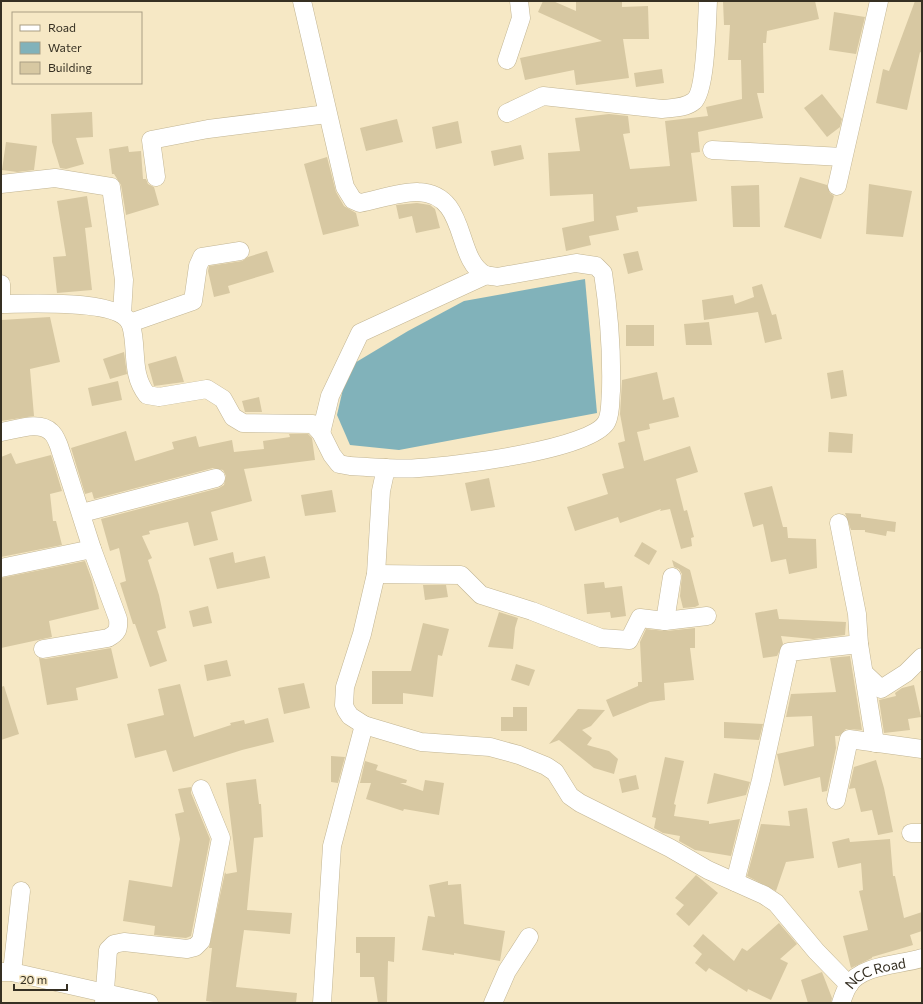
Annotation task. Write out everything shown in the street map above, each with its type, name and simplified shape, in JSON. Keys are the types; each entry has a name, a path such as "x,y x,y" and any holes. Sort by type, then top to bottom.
{"street":[{"path":"1,184 55,178 111,187 124,280 126,319 134,361 141,387 147,395 159,397 207,389 223,399 233,417 243,423 313,424 322,432 332,455 339,464 386,468 418,468 519,456 585,437 600,430 607,421 610,403 611,369 603,273 596,266 576,263 497,277 486,275 474,264 453,212 443,200 431,194 417,192 360,203 353,200 345,187 302,1"},
{"path":"506,60 521,18 519,1"},
{"path":"507,113 543,96 662,109 682,107 695,101 701,89 708,1"},
{"path":"837,186 879,1"},
{"path":"156,177 151,140 208,129 327,114"},
{"path":"712,150 843,157"},
{"path":"1,284 2,304 72,304 113,311 126,319 193,301 198,266 202,257 240,251"},
{"path":"322,432 330,396 360,333 486,275"},
{"path":"1,432 34,426 43,427 51,432 59,446 82,513 92,549 118,619 116,634 95,641 43,649"},
{"path":"386,468 381,491 376,574 362,634 345,687 344,699 346,710 350,716 364,725 421,742 490,747 519,755 546,766 555,772 570,796 580,803 735,882 764,895 776,903 816,951 849,985"},
{"path":"82,513 216,478"},
{"path":"839,523 857,614 859,644 875,742"},
{"path":"1,568 92,549"},
{"path":"376,574 461,575 481,595 532,611 601,638 628,640 640,618 666,620 707,616"},
{"path":"666,620 672,577"},
{"path":"735,882 761,780 789,652 859,644"},
{"path":"864,673 881,689 906,673 922,657"},
{"path":"322,1003 332,846 364,725"},
{"path":"836,800 849,739 922,749"},
{"path":"105,998 108,950 114,944 124,942 187,949 195,947 201,941 221,838 201,789"},
{"path":"21,891 7,972 105,998 149,1003"},
{"path":"493,1003 507,971 529,937"},
{"name":"NCC Road","path":"841,1003 849,985 855,978 878,967 922,958"}],"water":[{"path":"585,279 597,413 399,450 350,445 337,415 348,367 408,331 464,301"}],"building":[{"path":"543,1 553,1 576,11 576,1 622,2 622,7 648,6 649,39 623,39 629,78 576,85 574,70 525,80 520,58 602,41 538,12"},
{"path":"723,1 815,1 819,19 767,31 766,43 763,43 764,93 757,93 763,118 698,132 700,152 691,153 697,201 637,207 638,212 616,216 619,230 589,236 591,245 566,251 562,228 594,221 593,194 550,196 548,153 580,151 575,118 609,114 628,116 630,133 623,134 630,169 670,166 665,121 708,116 706,107 742,99 741,60 728,60 730,25 724,25"},
{"path":"915,1 922,1 922,53 920,52 907,110 876,103 883,69 889,71"},
{"path":"834,12 865,17 856,54 829,50"},
{"path":"662,69 664,83 636,87 634,73"},
{"path":"822,94 842,119 840,127 827,137 804,108"},
{"path":"92,112 93,137 76,138 84,164 66,169 60,168 52,142 51,114"},
{"path":"397,119 403,142 366,151 360,128"},
{"path":"458,121 462,143 436,149 432,127"},
{"path":"6,142 37,146 34,170 17,172 2,170"},
{"path":"521,145 524,159 494,166 491,151"},
{"path":"128,146 129,152 141,151 143,179 146,179 148,184 154,187 159,205 126,215 121,185 114,174 112,174 109,149"},
{"path":"327,157 336,192 344,206 356,213 359,226 323,235 304,164"},
{"path":"800,177 827,185 830,193 834,196 821,239 784,227"},
{"path":"869,184 912,191 903,237 866,234"},
{"path":"759,185 760,227 733,227 731,186"},
{"path":"87,196 92,227 85,228 92,290 57,293 53,257 66,256 57,201"},
{"path":"417,203 430,205 435,209 440,228 416,233 412,216 399,219 396,205"},
{"path":"267,251 274,272 228,286 230,293 214,297 208,271 209,266 242,261 248,257"},
{"path":"638,251 643,270 628,274 623,254"},
{"path":"762,284 772,315 776,314 782,339 765,343 758,312 704,320 702,300 733,295 735,304 754,297 752,287"},
{"path":"50,317 60,362 30,369 34,416 1,421 1,320"},
{"path":"709,322 712,345 686,345 684,324"},
{"path":"626,325 654,325 654,346 626,346"},
{"path":"124,352 127,374 110,379 103,359"},
{"path":"176,356 184,382 154,386 148,364"},
{"path":"843,370 847,396 831,399 827,373"},
{"path":"657,372 663,400 674,397 679,417 649,424 650,429 637,432 644,461 690,446 698,472 676,479 684,511 687,510 694,537 691,538 692,546 681,549 670,509 660,511 661,509 620,523 618,517 575,531 567,507 608,494 602,474 624,468 618,443 625,441 620,414 622,380"},
{"path":"118,381 122,400 92,406 88,388"},
{"path":"259,397 262,412 245,412 242,401"},
{"path":"126,431 135,461 174,449 172,442 196,436 199,447 232,440 234,452 264,449 263,441 290,437 289,434 308,434 312,438 315,460 244,469 252,501 211,512 218,540 194,546 188,522 149,531 150,534 142,536 152,558 148,560 159,595 166,628 157,631 167,661 150,667 135,624 133,624 120,583 126,581 119,548 110,551 101,519 219,488 224,485 226,476 223,470 213,468 94,499 92,492 85,494 71,448"},
{"path":"829,432 853,434 852,453 828,452"},
{"path":"11,453 16,464 51,455 62,491 50,494 53,521 56,521 62,545 1,557 1,457"},
{"path":"489,478 495,507 471,511 465,483"},
{"path":"772,486 783,527 787,527 788,538 816,539 817,568 789,574 786,559 771,562 763,524 753,527 744,493"},
{"path":"332,490 336,512 305,516 301,495"},
{"path":"845,513 861,514 861,517 896,522 895,532 887,531 886,536 865,532 865,530 851,530"},
{"path":"642,542 657,551 649,565 634,556"},
{"path":"233,552 235,563 265,556 270,578 217,589 209,558"},
{"path":"672,560 690,570 699,605 695,607 683,608 680,596 682,574 679,569 674,567"},
{"path":"85,561 92,580 99,609 49,621 52,637 1,648 1,578"},
{"path":"604,582 605,588 622,586 626,616 611,618 610,612 587,614 584,584"},
{"path":"423,585 446,585 448,597 425,600"},
{"path":"208,606 212,623 193,627 189,611"},
{"path":"777,609 779,619 846,622 845,635 813,639 781,636 783,644 777,656 763,658 755,613"},
{"path":"499,612 518,618 515,628 513,649 488,647"},
{"path":"423,623 449,629 442,656 438,655 433,697 403,693 403,704 372,704 372,671 411,671"},
{"path":"695,628 695,648 690,648 694,680 664,683 665,700 650,702 613,717 606,700 638,686 638,682 642,682 640,642 646,629 666,631"},
{"path":"111,648 118,678 76,688 78,700 47,705 39,658 45,659"},
{"path":"850,656 862,730 846,729 839,736 835,736 836,748 827,791 822,792 820,777 784,786 777,754 814,746 812,716 786,717 791,694 836,692 830,658"},
{"path":"227,660 231,676 207,681 204,665"},
{"path":"516,664 535,670 529,686 511,680"},
{"path":"304,683 310,708 284,714 278,688"},
{"path":"180,684 194,737 231,725 230,723 244,720 245,724 268,718 274,742 242,750 173,772 166,750 135,758 127,724 164,715 158,689"},
{"path":"914,685 921,717 908,719 910,730 884,733 879,700 896,696 895,693 902,688"},
{"path":"4,686 19,734 1,740 1,687"},
{"path":"513,707 527,707 527,731 501,731 501,717 513,717"},
{"path":"578,709 605,710 591,726 582,730 592,738 587,745 609,751 618,759 614,774 594,768 559,740 549,744"},
{"path":"724,722 763,724 759,740 724,738"},
{"path":"331,756 345,757 338,783 331,782"},
{"path":"665,757 684,761 674,804 676,805 674,816 709,821 709,824 740,819 731,856 695,850 679,841 680,836 663,833 654,828 656,818 652,817"},
{"path":"876,760 884,788 893,832 878,835 872,810 861,812 855,788 849,789 854,767"},
{"path":"365,761 378,765 376,770 407,780 406,783 400,783 423,791 425,780 444,783 439,815 404,809 403,811 366,799 371,783 360,783"},
{"path":"714,773 750,782 746,795 707,804"},
{"path":"636,775 639,789 622,793 619,779"},
{"path":"256,779 259,804 261,804 263,837 254,838 247,910 292,913 290,934 244,930 236,987 297,993 296,1003 221,1003 206,1001 212,948 209,948 225,872 226,874 237,872 226,783"},
{"path":"191,787 191,793 210,839 191,936 186,938 154,935 155,926 123,921 129,880 172,887 180,839 175,814 184,812 178,789"},
{"path":"807,808 814,858 786,862 776,891 747,876 761,824 790,826 788,811"},
{"path":"849,838 850,842 890,839 893,876 895,876 904,918 922,912 922,931 910,935 913,945 872,957 851,968 843,936 868,930 859,891 863,890 861,863 838,868 832,842"},
{"path":"696,875 718,893 689,926 676,914 684,905 675,898"},
{"path":"448,881 448,885 461,884 464,924 505,931 500,961 454,953 454,955 422,950 428,916 435,917 429,885"},
{"path":"779,923 797,944 780,959 788,963 771,1000 748,989 747,992 709,968 706,972 695,963 702,954 693,946 703,934 734,961 742,948 747,951"},
{"path":"356,937 395,937 394,962 388,961 387,1003 378,1003 374,977 360,977 360,953 356,953"},
{"path":"822,972 832,998 831,1003 808,1003 801,980"}]}
